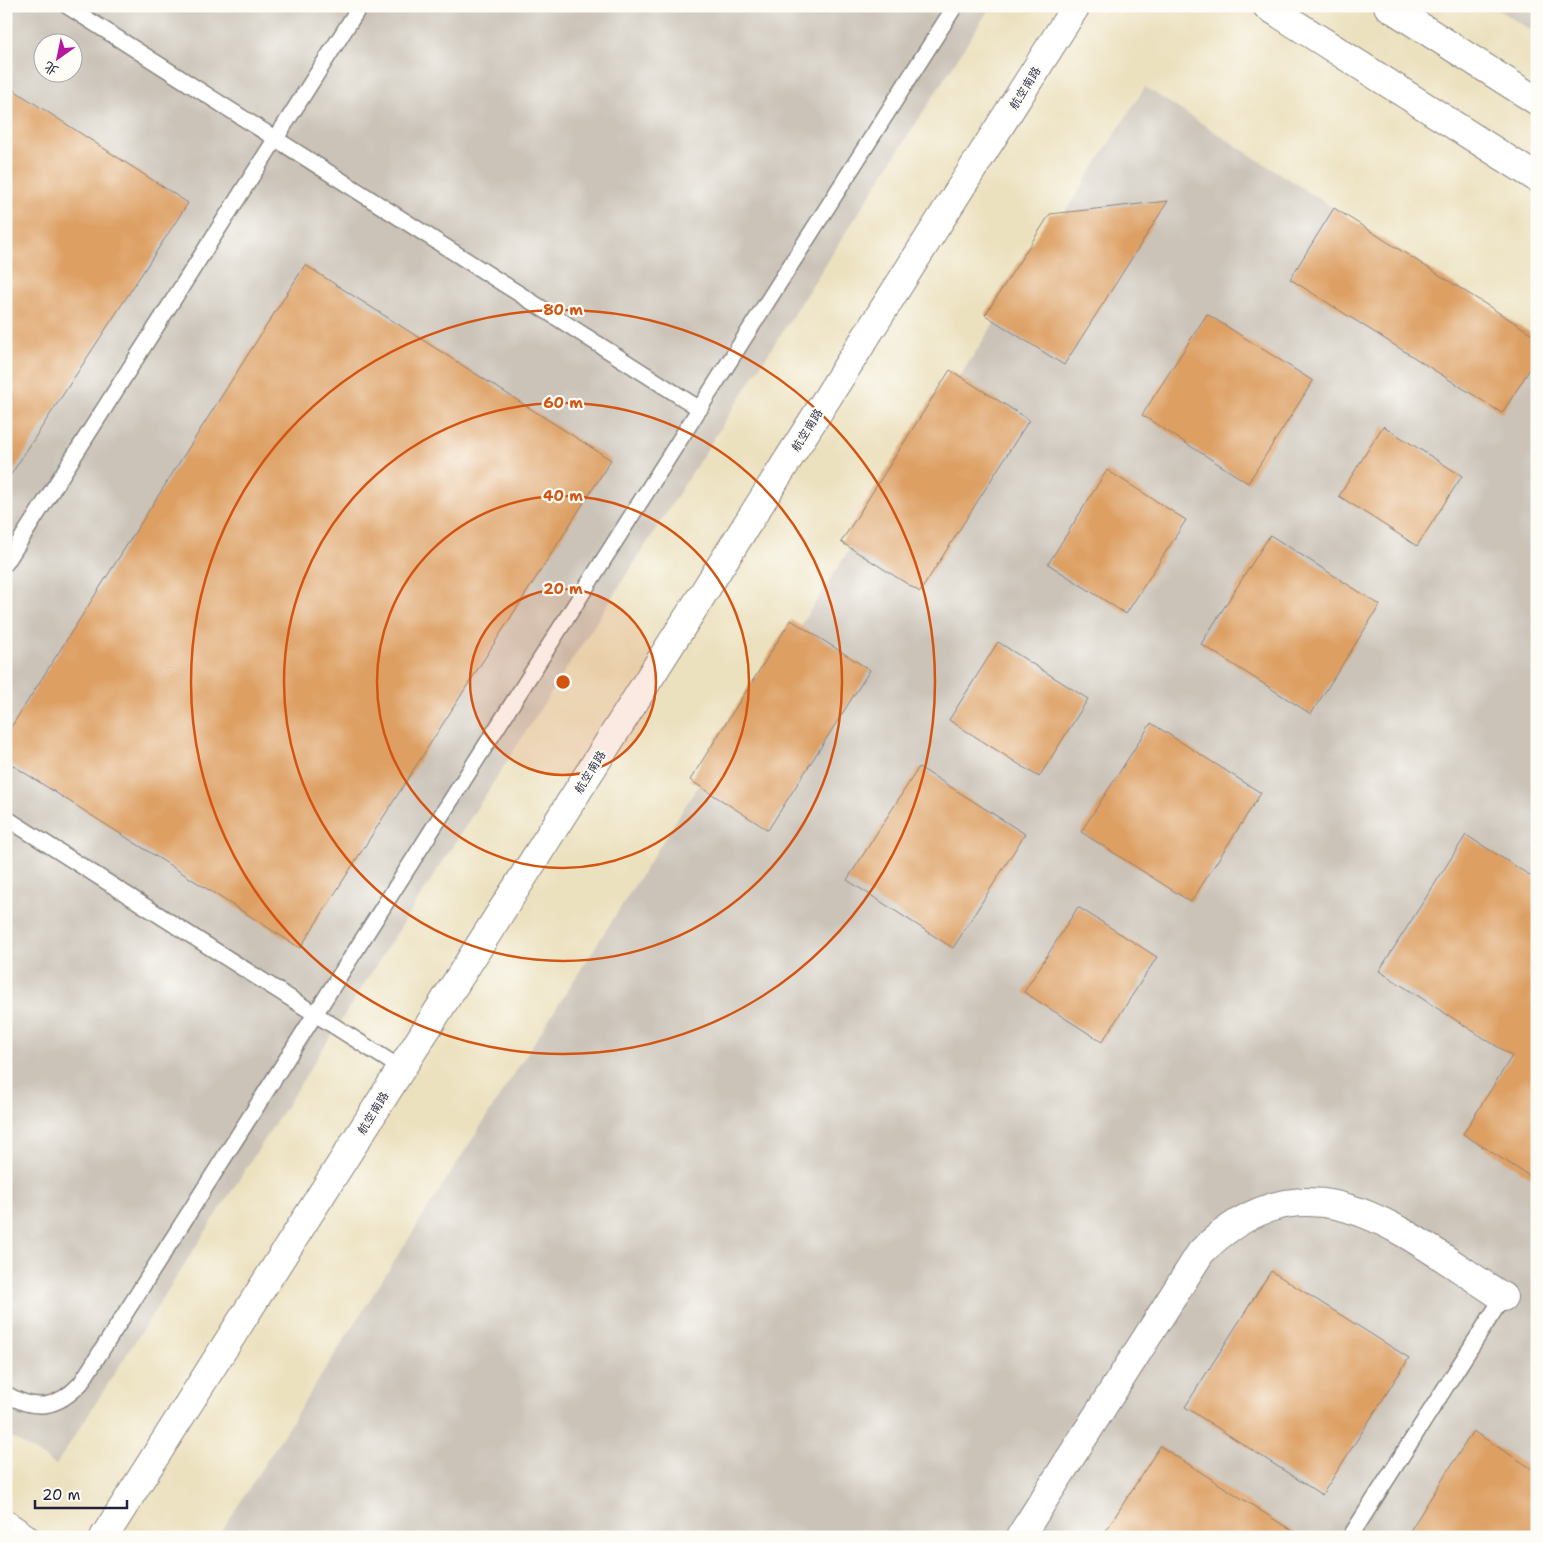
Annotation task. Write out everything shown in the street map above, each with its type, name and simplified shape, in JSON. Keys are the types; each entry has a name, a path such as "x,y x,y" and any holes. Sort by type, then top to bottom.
{"street":[{"name":"航空南路","path":"104,1537 1076,6"},
{"path":"1267,6 1537,178"},
{"path":"1388,6 1537,101"},
{"path":"1020,1537 1201,1252 1218,1236 1259,1212 1282,1205 1305,1202 1329,1203 1352,1208 1381,1220 1503,1297"},
{"path":"6,1525 24,1537"}],"lane":[{"path":"67,6 700,409"},
{"path":"6,563 360,6"},
{"path":"6,1394 31,1404 52,1405 69,1397 81,1383 955,6"},
{"path":"6,818 402,1069"},
{"path":"1350,1537 1503,1297"}],"shaded area":[{"path":"6,6 991,6 56,1465 6,1434"},
{"path":"1492,6 1537,6 1537,34"},
{"path":"1145,87 1537,339 1537,1537 218,1537"}],"building":[{"path":"6,85 188,203 6,482"},
{"path":"1168,201 1064,365 985,315 1050,214"},
{"path":"1334,208 1537,337 1537,358 1502,413 1290,279"},
{"path":"305,265 611,460 300,948 6,761 6,735"},
{"path":"1207,314 1313,381 1248,483 1142,415"},
{"path":"950,370 1029,420 920,592 841,542"},
{"path":"1383,426 1462,476 1417,546 1339,496"},
{"path":"1107,470 1186,520 1126,614 1048,564"},
{"path":"1270,535 1380,605 1311,714 1201,644"},
{"path":"791,620 870,670 768,830 690,780"},
{"path":"998,642 1088,699 1039,777 949,720"},
{"path":"1151,723 1261,793 1191,902 1081,832"},
{"path":"919,767 1025,834 953,948 847,880"},
{"path":"1466,835 1537,880 1537,1181 1463,1134 1512,1056 1379,971"},
{"path":"1078,907 1157,957 1102,1042 1024,992"},
{"path":"1271,1271 1409,1358 1322,1495 1185,1407"},
{"path":"1473,1431 1537,1472 1537,1537 1406,1537"},
{"path":"1160,1446 1297,1534 1295,1537 1102,1537"}]}
